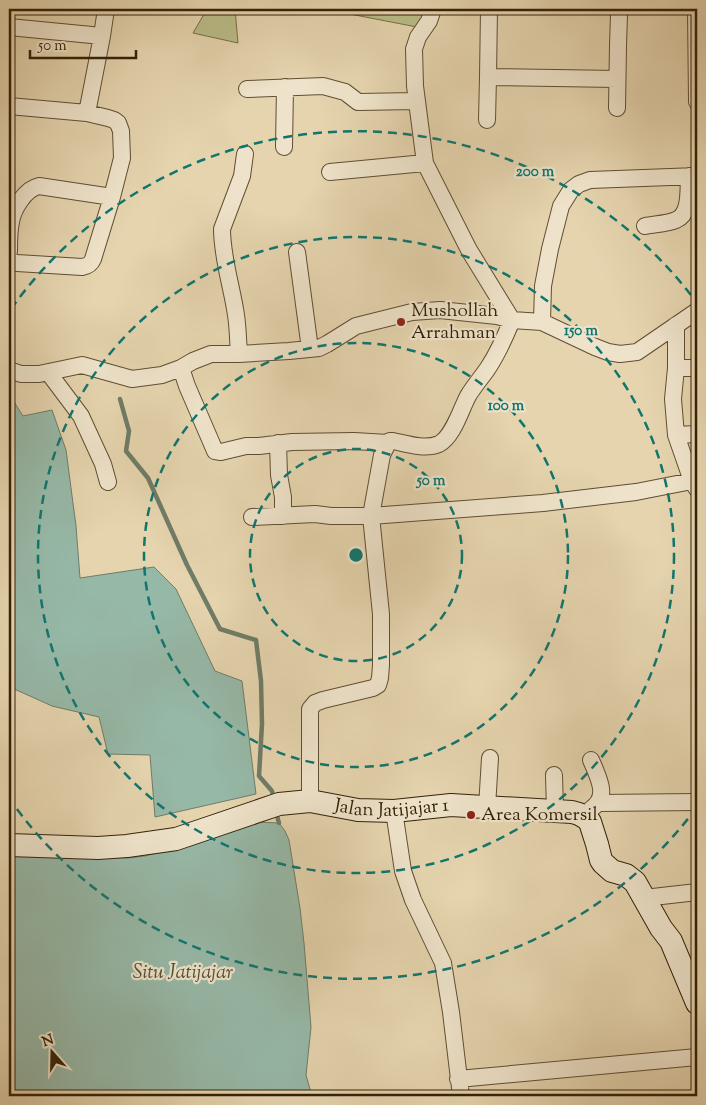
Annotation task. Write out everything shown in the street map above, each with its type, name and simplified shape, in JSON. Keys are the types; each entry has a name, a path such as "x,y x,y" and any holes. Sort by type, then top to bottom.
{"street":[{"path":"87,112 106,9"},
{"path":"433,9 429,21 418,38 414,49 413,64 425,163 469,250 512,320"},
{"path":"487,120 489,9"},
{"path":"696,9 697,102"},
{"path":"617,108 621,10"},
{"path":"9,27 102,36"},
{"path":"488,77 617,79"},
{"path":"247,89 323,86 345,92 358,102 416,101"},
{"path":"284,147 285,87"},
{"path":"9,106 87,112 114,120 118,123 121,131 122,158 91,263 82,267 17,263 11,261 9,257"},
{"path":"239,354 236,315 228,276 222,230 242,176 245,154"},
{"path":"330,172 425,163"},
{"path":"542,322 543,286 550,249 561,206 571,190 579,184 590,180 693,176 687,205 683,214 678,219 645,226"},
{"path":"9,251 11,220 17,205 34,187 39,186 112,197"},
{"path":"297,252 310,349"},
{"path":"9,370 22,374 39,374 82,365 136,379 162,375 210,354 239,354 319,348 356,326 412,312 440,310 497,316 512,320 542,322 595,347 620,354 637,352 697,311"},
{"path":"181,368 215,451 221,452 246,446 316,441 388,443 394,441 419,446 435,445 446,439 452,430 469,394 489,367 502,344 512,320"},
{"path":"252,517 315,514 372,516 552,502 695,485 676,435 673,399 676,368 676,325"},
{"path":"676,368 697,368"},
{"path":"48,372 81,416 103,464 108,482"},
{"path":"676,435 697,434"},
{"path":"278,443 283,516"},
{"path":"310,801 310,710 312,706 323,700 373,688 378,685 380,678 381,614 372,516 382,455 388,443"},
{"path":"487,807 490,758"},
{"path":"591,760 599,778 602,793 599,803"},
{"path":"554,775 555,811"},
{"name":"Jalan Jatijajar 1","path":"9,845 98,848 176,839 275,806 310,801 358,810 394,811 451,805 572,812 579,814"},
{"path":"579,814 599,803 697,802"},
{"path":"394,811 403,871 413,900 443,963 461,1096"},
{"path":"579,814 590,822 603,863 612,871 626,875 635,882 661,928 671,941 697,1003"},
{"path":"644,898 697,892"},
{"path":"458,1079 697,1058"}],"green space":[{"path":"207,9 235,9 238,43 193,33"},
{"path":"324,9 422,9 422,28"}],"water":[{"path":"9,394 23,416 52,410 66,450 76,526 80,578 154,567 176,589 215,671 242,681 256,794 155,817 150,755 108,754 99,717 52,706 12,688 9,653"},
{"name":"Situ Jatijajar","path":"258,822 279,823 289,840 304,943 311,1027 306,1075 312,1096 9,1096 9,853 128,858 145,856"}],"waterway":[{"path":"120,399 129,431 126,451 148,478 187,565 220,629 256,640 261,681 262,724 259,776 272,791 274,799"},
{"path":"276,812 279,823"}],"place":[{"name":"Mushollah Arrahman","path":"401,322"},
{"name":"Area Komersil","path":"471,815"}]}
